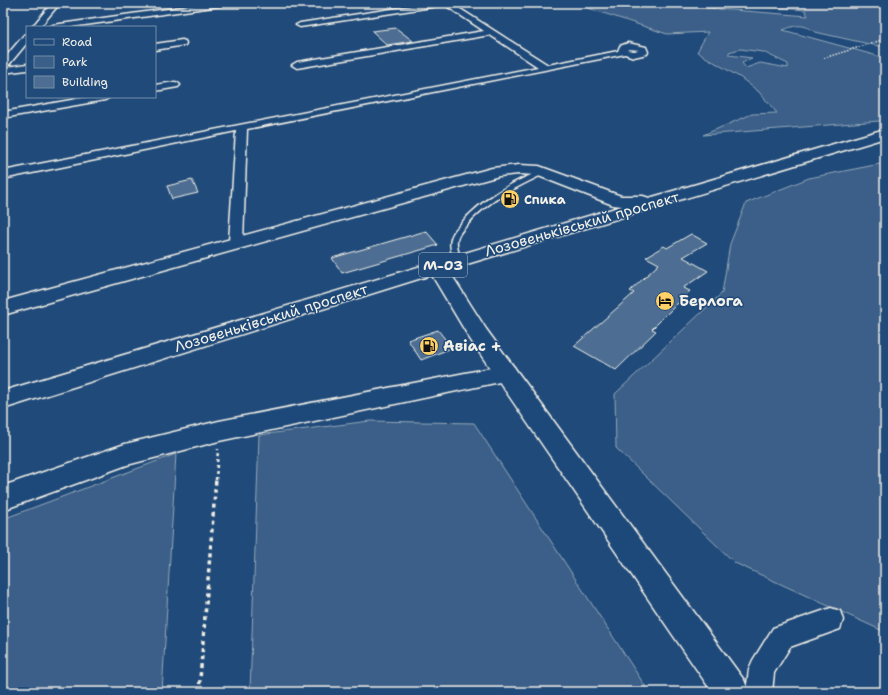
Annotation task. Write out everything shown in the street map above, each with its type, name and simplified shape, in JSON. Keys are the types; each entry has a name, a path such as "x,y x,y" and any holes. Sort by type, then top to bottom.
{"main road":[{"name":"Лозовеньківський проспект","path":"3,400 437,267 885,134"},
{"path":"3,308 485,174 513,169 526,169 544,172 597,194 619,201 660,202"},
{"path":"437,267 478,334 732,692"},
{"path":"3,498 125,455 219,431 506,373"}],"street":[{"path":"37,26 56,3"},
{"path":"60,26 228,3"},
{"path":"300,25 446,3 546,68"},
{"path":"297,65 490,33"},
{"path":"3,66 26,38"},
{"path":"156,47 182,43"},
{"path":"3,174 624,52"},
{"path":"3,70 26,67"},
{"path":"156,88 175,85"},
{"path":"3,115 100,98"},
{"path":"236,242 242,127"},
{"path":"759,692 762,669 782,637 831,620"}],"lane":[{"path":"458,261 454,250 454,239 473,212 509,188 544,172"}],"path":[{"path":"824,58 885,39"},
{"path":"199,692 219,431"}],"green space":[{"path":"573,3 885,3 885,45 878,46 815,32 803,26 796,26 783,30 885,58 885,120 703,135 752,114 777,113 759,92 741,78 697,52 708,32 667,34","holes":["744,5 805,10 808,16 706,8","740,49 763,52 788,64 788,68 760,63 746,68 742,63 752,58 729,55 729,52"]},
{"path":"885,163 885,632 735,563 616,448 615,394 722,293 730,244 746,203 809,178"},
{"path":"370,421 474,423 649,692 250,692 259,435"},
{"path":"176,454 162,692 3,692 3,519"}],"building":[{"path":"396,28 413,41 387,45 372,31"},
{"path":"192,180 198,193 172,199 167,186"},
{"path":"426,231 438,245 342,273 332,258"},
{"path":"691,234 707,243 683,257 708,271 683,288 690,291 652,329 656,331 616,370 574,346 634,293 630,291 659,264 646,257 664,246 667,248"},
{"path":"438,330 452,348 421,360 408,340"}],"place":[{"name":"Спика","path":"510,199"},
{"name":"Берлога","path":"665,301"},
{"name":"Авiас +","path":"429,346"}]}
